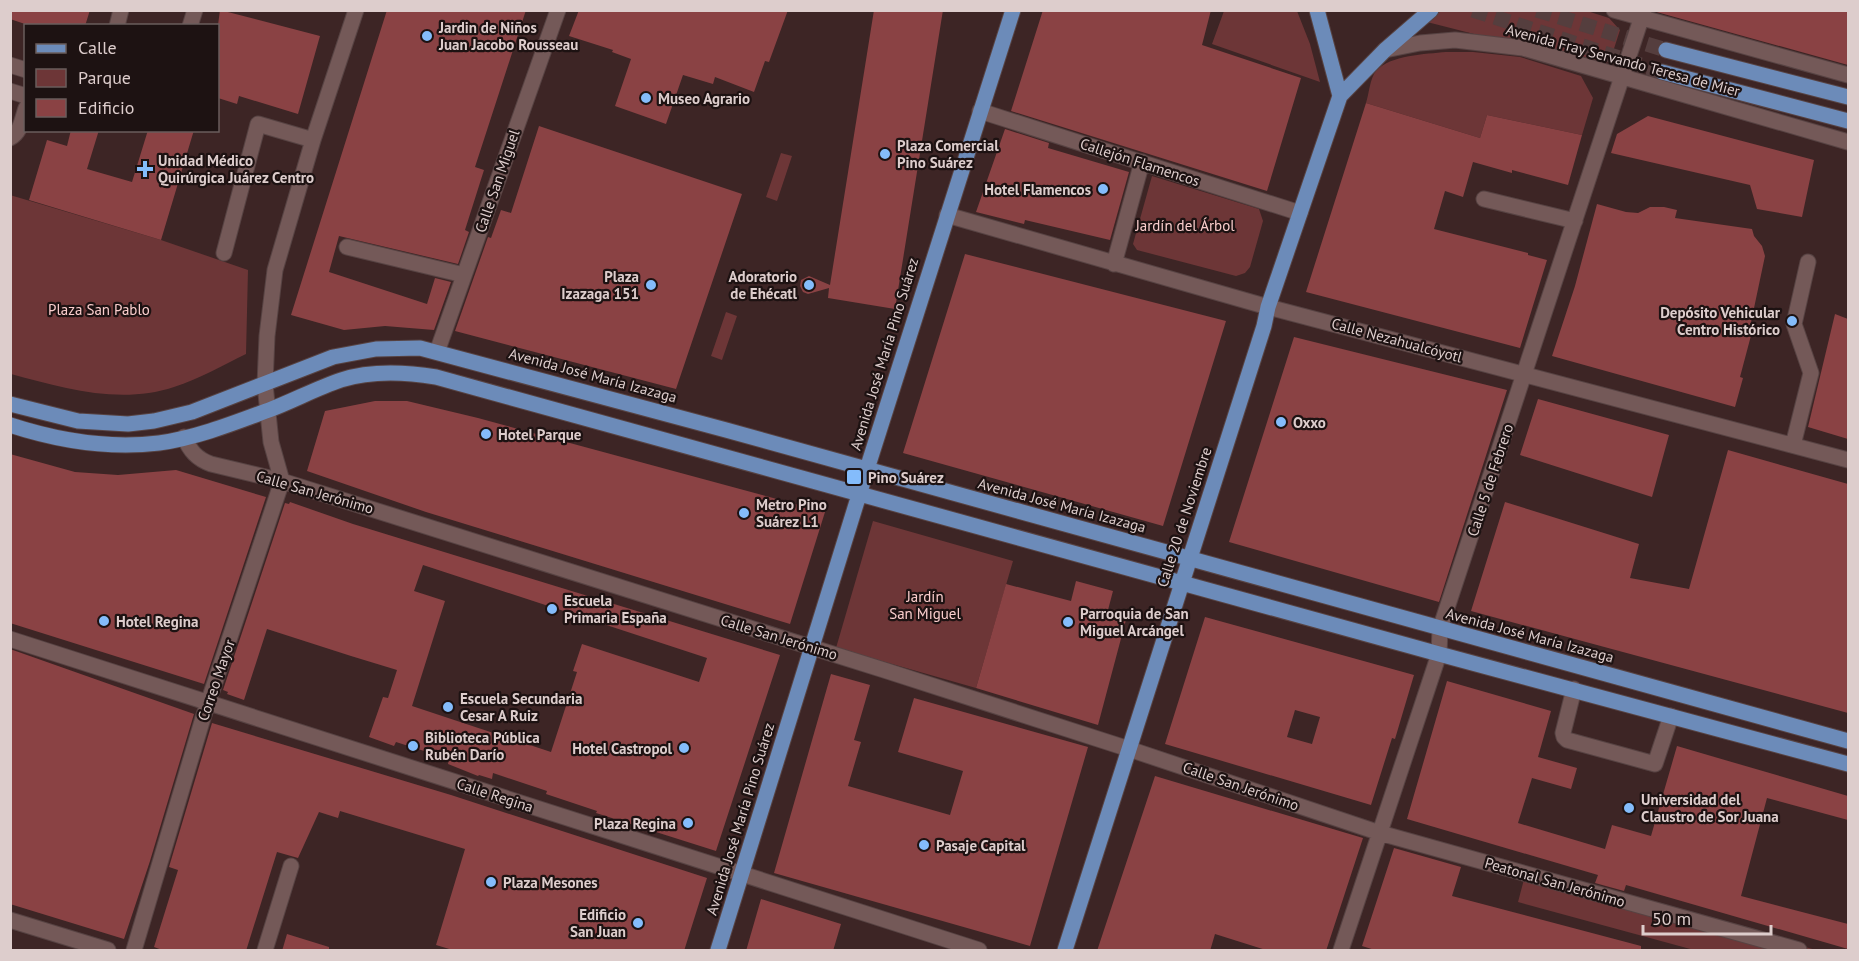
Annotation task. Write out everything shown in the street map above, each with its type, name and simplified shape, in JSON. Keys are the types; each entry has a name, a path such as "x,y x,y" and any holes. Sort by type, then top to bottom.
{"main road":[{"name":"Avenida José María Pino Suárez","path":"718,951 1013,10"},
{"path":"1317,10 1340,96"},
{"path":"1340,96 1385,50 1431,10"},
{"name":"Avenida Fray Servando Teresa de Mier","path":"1666,50 1848,97"},
{"name":"Avenida Fray Servando Teresa de Mier","path":"1662,72 1848,121"},
{"name":"Calle 20 de Noviembre","path":"1065,951 1264,326 1268,307 1340,96"},
{"name":"Avenida José María Izazaga","path":"10,404 78,421 128,424 174,417 333,357 399,347 420,348 1848,741"},
{"path":"10,425 55,438 89,443 131,445 161,442 268,410 342,380 380,373 418,374 1848,764"}],"street":[{"path":"282,481 271,442 265,384 267,336 275,270 313,140 356,10"},
{"name":"Calle San Miguel","path":"437,352 558,10"},
{"path":"1614,10 1643,14 1848,75"},
{"name":"Calle 5 de Febrero","path":"1341,951 1440,654 1440,629 1643,14"},
{"name":"Avenida Fray Servando Teresa de Mier","path":"1385,50 1420,43 1455,40 1523,48 1848,142"},
{"name":"Callejón Flamencos","path":"980,111 1300,213"},
{"path":"10,138 15,136 20,128 24,115"},
{"path":"224,253 258,124 313,140"},
{"path":"1114,264 1143,162"},
{"path":"1484,199 1575,221"},
{"name":"Calle Nezahualcóyotl","path":"947,215 1268,307 1848,460"},
{"path":"347,247 464,274"},
{"path":"1793,445 1811,373 1794,324 1808,262"},
{"name":"Calle San Jerónimo","path":"184,437 188,446 201,460 282,481 813,647 1380,833"},
{"name":"Correo Mayor","path":"134,951 203,718 282,481"},
{"name":"Calle Regina","path":"10,639 979,951"},
{"path":"1574,689 1566,716 1564,737 1589,746 1654,764 1671,716"},
{"name":"Peatonal San Jerónimo","path":"1380,833 1799,951"},
{"path":"265,951 291,866"},
{"path":"10,920 108,951"}],"green space":[{"path":"1584,10 1609,18 1620,30 1610,61 1599,66 1427,22 1440,11"},
{"path":"1224,11 1297,11 1310,44 1320,82 1212,44"},
{"path":"1446,52 1473,52 1520,57 1581,76 1593,98 1582,135 1487,115 1480,138 1366,103 1372,78 1382,66 1399,58"},
{"path":"781,153 792,156 777,201 766,197"},
{"name":"Jardín del Árbol","path":"1152,176 1259,209 1263,221 1250,267 1245,273 1236,276 1137,250 1133,244"},
{"name":"Plaza San Pablo","path":"10,195 161,240 248,270 246,354 183,384 133,395 71,389 11,374"},
{"path":"726,312 737,316 722,360 711,356"},
{"name":"Jardín San Miguel","path":"873,521 1013,561 976,688 836,648"},
{"path":"1527,868 1816,950 1694,950 1518,902"}],"building":[{"path":"10,10 90,10 86,24 25,24 10,19"},
{"path":"220,10 320,36 298,114 239,96 237,104 219,98"},
{"path":"387,10 526,10 475,167 484,170 465,230 469,232 458,264 339,236 329,272 427,304 435,278 451,282 434,330 385,326 344,330 291,315"},
{"path":"579,10 788,10 769,62 765,61 754,92 715,77 713,84 683,75 666,124 615,106 631,59 612,52 613,50 569,36"},
{"name":"Plaza Comercial Pino Suárez","path":"874,10 943,10 895,309 828,298 829,288 808,294 803,292 800,286 801,280 809,276 830,285"},
{"path":"1043,10 1211,10 1202,45 1301,78 1267,191 1011,111"},
{"path":"1848,10 1848,65 1653,11"},
{"path":"1366,103 1480,138 1487,115 1582,135 1568,185 1473,162 1463,197 1445,191 1434,229 1547,260 1520,348 1306,292"},
{"path":"1648,116 1814,160 1802,217 1757,209 1750,185 1611,153 1617,134"},
{"name":"Plaza Izazaga 151","path":"539,126 742,194 676,389 455,331 488,237 491,238 501,210 511,213"},
{"path":"1005,129 1049,143 1048,148 1129,172 1110,240 1025,220 1024,224 976,212"},
{"path":"70,132 98,132 87,169 132,182 147,132 193,132 161,240 29,200 47,140 67,146"},
{"path":"1597,204 1638,213 1650,207 1664,207 1677,210 1675,218 1752,229 1765,256 1750,327 1753,328 1735,407 1552,356 1575,286"},
{"path":"965,254 1226,321 1163,526 903,453"},
{"path":"1835,314 1848,319 1848,439 1808,427"},
{"path":"1294,337 1507,390 1439,602 1229,542"},
{"path":"1538,399 1669,435 1652,497 1520,455"},
{"path":"375,401 407,401 478,418 825,512 790,624 426,512 307,471 325,411"},
{"path":"1728,450 1848,484 1848,713 1471,611 1505,502 1639,544 1630,578 1689,589"},
{"path":"10,454 75,472 118,475 176,470 266,497 204,684 10,623"},
{"path":"290,502 353,524 780,655 716,851 596,813 597,811 546,794 547,791 493,773 492,779 478,776 448,764 449,759 396,742 394,746 369,737 383,697 388,698 397,670 267,629 244,700 227,694 228,692 223,690 285,503","holes":["423,565 707,658 699,682 582,644 573,671 577,672 551,752 412,706 445,601 414,591"]},
{"path":"1076,581 1113,591 1108,610 1127,616 1098,725 976,688 1006,584 1071,601"},
{"path":"1205,617 1414,675 1395,739 1392,738 1371,805 1165,744","holes":["1295,710 1320,717 1312,744 1287,737"]},
{"path":"10,649 194,714 124,939 10,904"},
{"path":"831,674 870,685 854,740 861,742 848,786 950,815 963,771 898,752 914,698 1088,747 1030,946 774,873"},
{"name":"Universidad del Claustro de Sor Juana","path":"1447,681 1551,711 1538,757 1577,768 1571,789 1532,778 1518,823 1605,849 1612,825 1651,836 1677,746 1848,796 1848,820 1767,798 1741,896 1848,924 1848,949 1626,885 1624,891 1595,883 1598,875 1407,819"},
{"path":"212,723 451,795 707,878 684,951 456,951 436,945 465,849 340,811 338,818 319,812 298,858 277,852 246,951 165,951 154,947 178,870 169,867"},
{"path":"1155,776 1363,838 1326,951 1269,951 1215,934 1210,951 1097,951"},
{"path":"1394,848 1461,867 1452,896 1641,946 1641,951 1378,951 1362,946"},
{"path":"761,899 841,924 833,951 746,951"},
{"path":"287,934 329,947 329,951 282,951"}],"tunnel":[{"path":"1473,10 1662,72"},
{"path":"1537,10 1666,50"}],"place":[{"name":"Jardin de Niños Juan Jacobo Rousseau","path":"427,36"},
{"name":"Museo Agrario","path":"646,98"},
{"name":"Plaza Comercial Pino Suárez","path":"885,154"},
{"name":"Unidad Médico Quirúrgica Juárez Centro","path":"145,169"},
{"name":"Hotel Flamencos","path":"1103,189"},
{"name":"Plaza Izazaga 151","path":"651,285"},
{"name":"Adoratorio de Ehécatl","path":"809,285"},
{"name":"Depósito Vehicular Centro Histórico","path":"1792,321"},
{"name":"Oxxo","path":"1281,422"},
{"name":"Hotel Parque","path":"486,434"},
{"name":"Pino Suárez","path":"854,477"},
{"name":"Metro Pino Suárez L1","path":"744,513"},
{"name":"Escuela Primaria España","path":"552,609"},
{"name":"Hotel Regina","path":"104,621"},
{"name":"Parroquia de San Miguel Arcángel","path":"1068,622"},
{"name":"Escuela Secundaria Cesar A Ruiz","path":"448,707"},
{"name":"Biblioteca Pública Rubén Darío","path":"413,746"},
{"name":"Hotel Castropol","path":"684,748"},
{"name":"Universidad del Claustro de Sor Juana","path":"1629,808"},
{"name":"Plaza Regina","path":"688,823"},
{"name":"Pasaje Capital","path":"924,845"},
{"name":"Plaza Mesones","path":"491,882"},
{"name":"Edificio San Juan","path":"638,923"}]}
